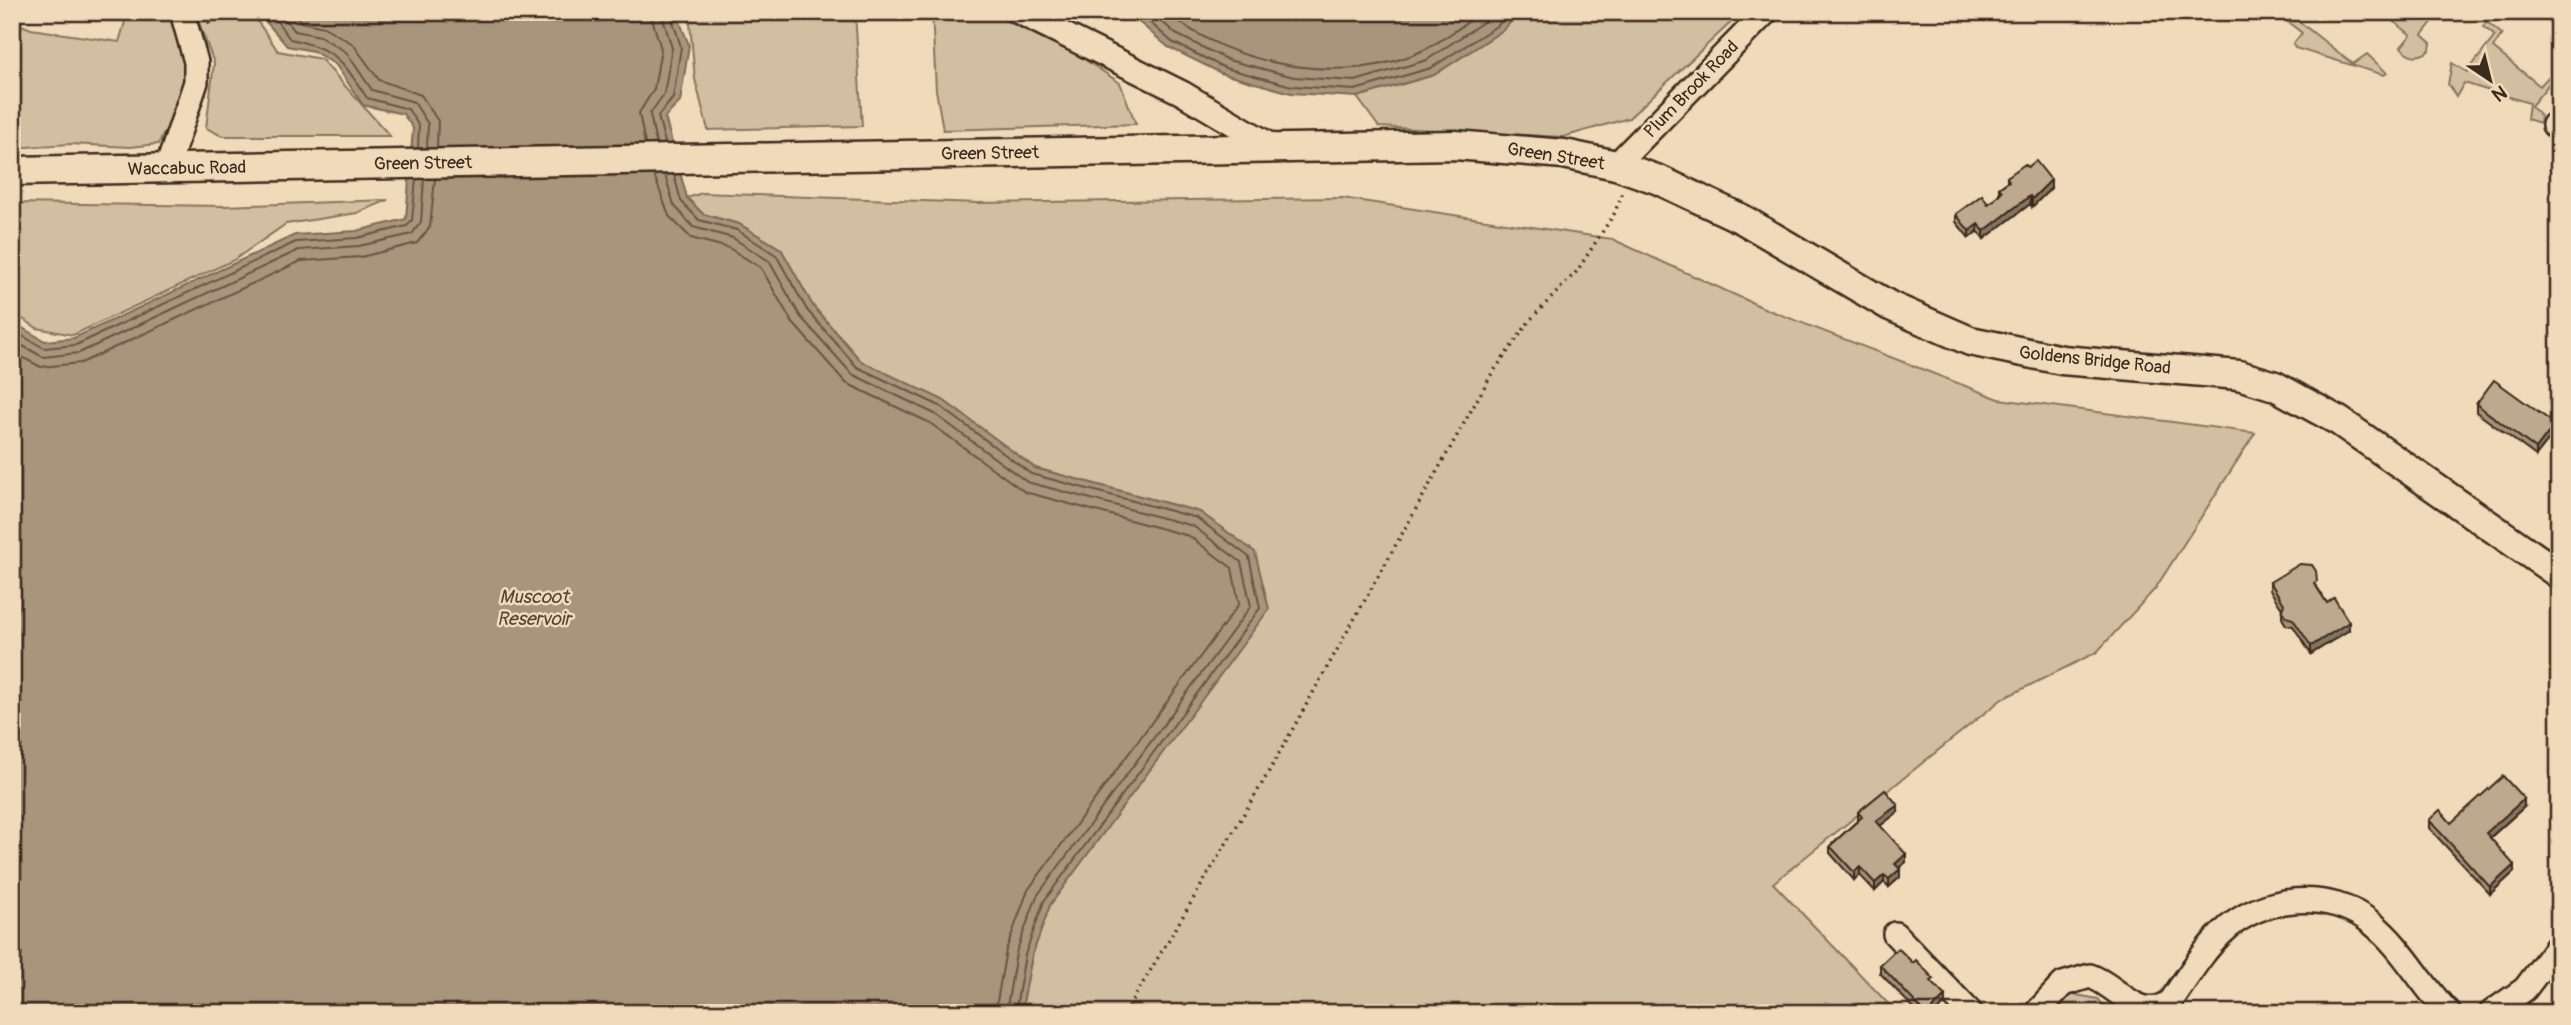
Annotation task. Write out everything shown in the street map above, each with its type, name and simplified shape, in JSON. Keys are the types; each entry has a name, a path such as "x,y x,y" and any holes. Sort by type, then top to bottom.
{"main road":[{"name":"Green Street","path":"361,164 1275,148 1493,147 1564,154 1623,168"},
{"name":"Waccabuc Road","path":"12,172 361,164"},
{"name":"Goldens Bridge Road","path":"1623,168 1701,198 1890,306 1970,341 2062,360 2239,375 2275,386 2339,421 2559,574"}],"street":[{"path":"166,168 197,82 183,12"},
{"path":"1019,12 1182,93 1275,148"},
{"name":"Plum Brook Road","path":"1623,168 1766,12"},
{"path":"2036,1013 2063,984 2090,976 2137,1006 2160,1010 2171,1001 2221,933 2258,909 2308,899 2334,903 2373,924 2449,1013"},
{"path":"1895,933 1971,1013"},
{"path":"2491,1013 2525,989 2559,944"}],"path":[{"path":"1125,1013 1263,782 1491,375 1531,319 1577,271 1614,214 1623,168"}],"shaded area":[{"path":"128,12 175,12 188,51 186,95 158,144 130,147 70,144 12,148 12,21 31,29 119,42"},
{"path":"195,12 251,12 278,51 321,59 390,136 222,136 206,128 214,63"},
{"path":"689,12 855,12 862,126 708,130 695,79"},
{"path":"932,12 987,12 1078,55 1120,83 1136,124 943,130 936,90"},
{"path":"1520,12 1742,12 1629,118 1563,137 1379,127 1357,97 1434,75 1503,30"},
{"path":"2275,12 2287,12 2353,64 2367,54 2387,73 2384,75 2295,48 2293,44 2302,33"},
{"path":"2382,12 2440,12 2422,35 2431,43 2430,50 2415,56 2404,51 2401,47 2411,35"},
{"path":"2487,22 2502,34 2493,48 2540,86 2551,74 2559,79 2559,84 2552,80 2531,106 2541,116 2540,123 2527,119 2529,103 2464,83 2456,97 2448,84 2452,63 2467,72 2495,36 2483,26"},
{"path":"702,193 979,203 1342,198 1612,239 1766,309 1999,399 2255,433 2155,589 2097,652 2002,699 1773,883 1897,1013 1021,1013 1032,956 1050,905 1268,609 1200,512 1035,468 943,400 861,362 813,306 781,249 739,224 703,214 687,198"},
{"path":"388,200 357,213 286,224 234,260 73,335 37,328 12,312 12,203 225,206"},
{"path":"2071,994 2098,999 2111,1013 2055,1013"}],"water":[{"name":"Muscoot Reservoir","path":"264,12 676,12 689,45 680,102 665,117 687,198 703,214 739,224 781,249 813,306 861,361 943,400 1035,468 1200,512 1255,552 1269,609 1050,905 1032,956 1021,1013 12,1013 12,322 45,341 74,338 295,235 356,231 406,219 413,128 403,114 363,105 336,65 313,51 287,46 262,17"},
{"path":"1127,12 1520,12 1503,30 1434,75 1357,97 1291,93 1223,74 1168,47"}],"building":[{"path":"2036,161 2051,180 2032,199 2030,196 1984,231 1978,224 1969,231 1956,214 1982,195 1988,204 2002,191 1999,188 2009,181 2007,177 2025,164 2028,167"},
{"path":"2494,380 2555,424 2536,449 2476,404"},
{"path":"2300,564 2312,565 2316,571 2317,581 2314,583 2327,603 2334,598 2349,622 2311,646 2293,619 2286,617 2282,610 2284,604 2270,582"},
{"path":"2503,776 2524,799 2486,833 2514,865 2490,887 2429,820 2440,810 2451,823"},
{"path":"1885,790 1898,805 1876,821 1906,854 1895,864 1900,869 1889,879 1884,875 1875,883 1860,867 1854,872 1830,846 1862,817 1858,812"},
{"path":"1898,948 1913,963 1916,960 1945,996 1928,1013 1925,1013 1880,965"}]}
